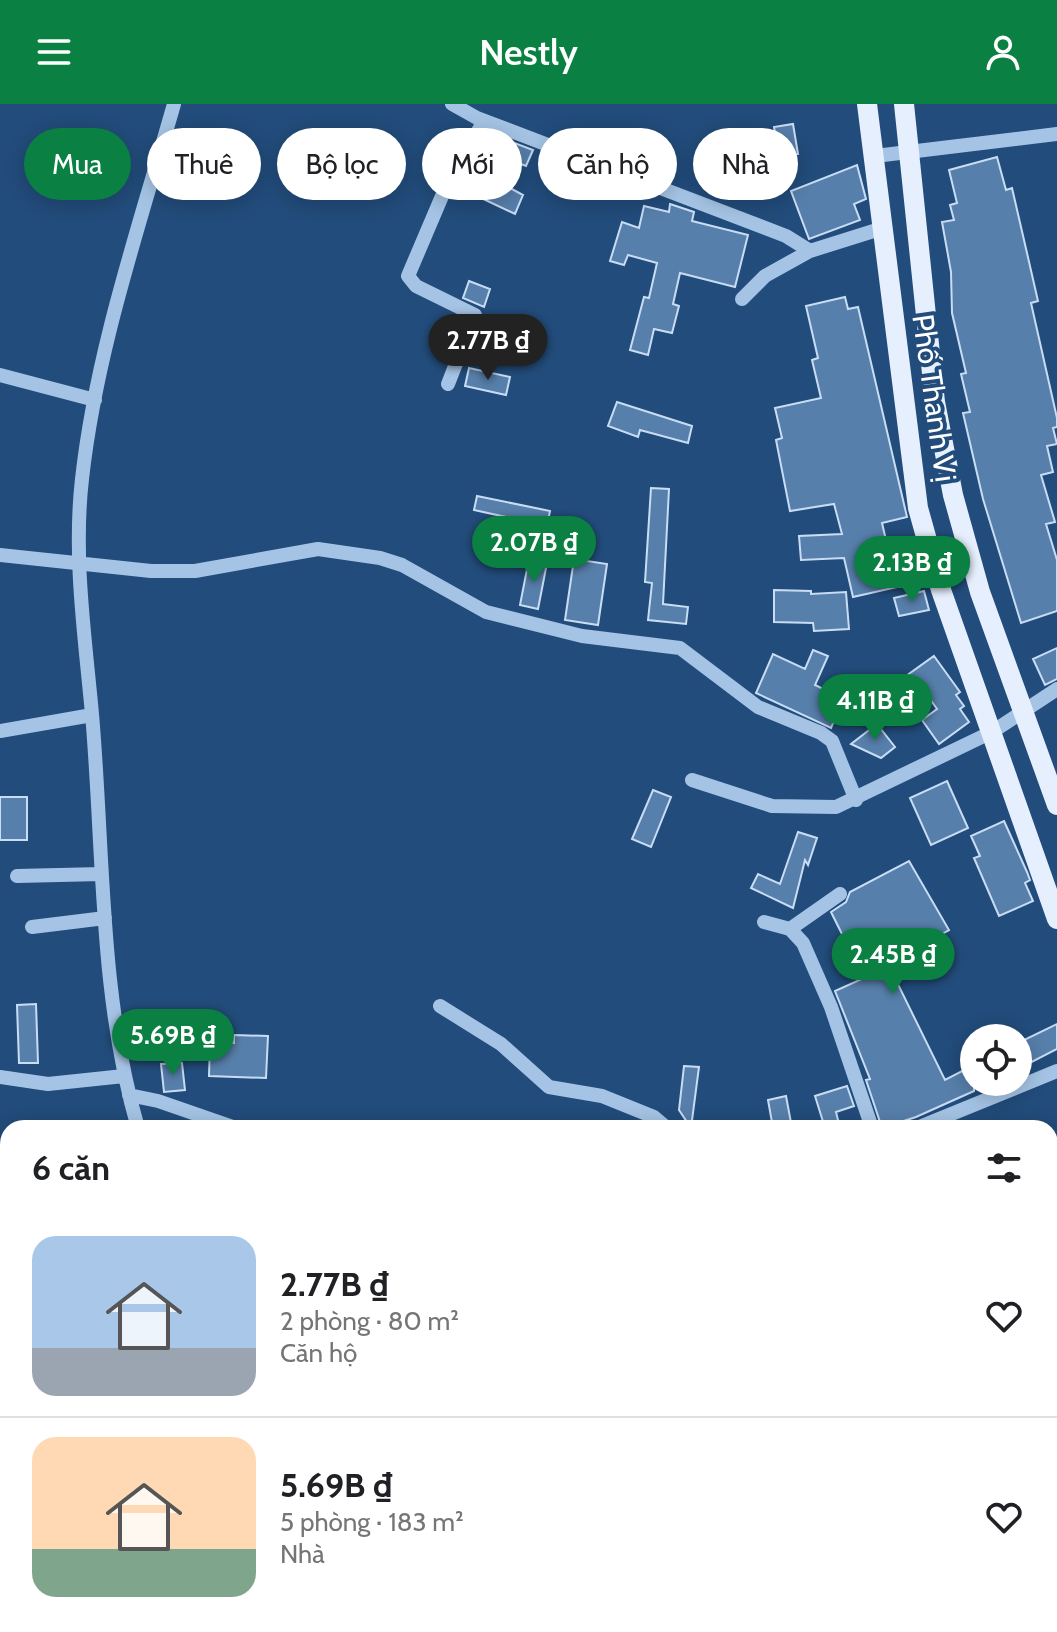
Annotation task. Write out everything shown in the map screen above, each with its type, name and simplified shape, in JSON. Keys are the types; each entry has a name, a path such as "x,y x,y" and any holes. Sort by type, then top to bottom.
{"main road":[{"name":"Phố Thanh Vị","path":"867,104 875,156 880,229 918,508 941,590 1057,919"},
{"name":"Phố Thanh Vị","path":"904,104 935,402 947,464 980,592 1021,713 1057,805"}],"street":[{"path":"136,1120 124,1076 101,874 92,715 82,629 82,483 95,400 122,288 174,104"},
{"path":"452,104 484,121 786,236 810,251"},
{"path":"448,384 475,315 416,286 408,276 448,182 484,121"},
{"path":"875,156 1057,134"},
{"path":"742,299 765,276 810,251 880,229"},
{"path":"0,375 95,400"},
{"path":"0,555 81,566 195,571 294,552 343,550 402,565 486,612 582,636 680,648 758,707 821,733 832,741 856,800"},
{"path":"692,780 772,806 819,810 856,800 992,732 1057,689"},
{"path":"0,731 92,715"},
{"path":"17,876 101,874"},
{"path":"790,929 840,894"},
{"path":"32,927 105,918"},
{"path":"764,922 790,929 803,943 826,995 869,1120"},
{"path":"440,1006 501,1044 549,1087 602,1096 658,1120"},
{"path":"937,1120 1057,1071"},
{"path":"0,1077 48,1084 124,1076"},
{"path":"129,1095 158,1101 213,1120"}],"building":[{"path":"793,124 794,128 774,128"},
{"path":"522,146 533,150 526,166 522,164"},
{"path":"997,157 1006,190 1012,188 1027,253 1038,301 1031,303 1057,418 1057,427 1053,428 1057,444 1047,446 1053,472 1041,475 1055,522 1046,524 1057,560 1057,611 1021,623 983,499 963,413 970,412 961,374 966,373 952,313 951,272 942,222 954,220 950,205 957,203 949,170"},
{"path":"857,165 866,199 854,204 860,220 809,239 794,200 798,200 798,188"},
{"path":"485,200 521,200 515,214"},
{"path":"670,204 694,212 692,221 748,235 735,287 680,273 673,304 679,306 672,333 654,329 648,355 630,350 644,297 649,298 657,263 628,255 624,265 610,261 622,222 639,228 644,206 669,212"},
{"path":"469,281 490,289 484,307 463,298"},
{"path":"845,297 848,309 858,307 907,517 882,523 897,587 853,597 844,558 801,560 799,536 842,534 834,504 790,511 776,440 782,438 775,408 821,398 812,360 818,358 806,306"},
{"path":"469,368 510,377 506,395 465,386"},
{"path":"617,402 692,426 688,443 640,430 638,437 608,426"},
{"path":"651,488 669,489 663,604 688,607 686,624 648,620 652,583 645,582"},
{"path":"477,496 550,511 547,526 474,510"},
{"path":"529,559 547,563 538,609 520,605"},
{"path":"574,559 607,564 598,625 565,620"},
{"path":"774,590 811,591 811,594 846,592 849,629 814,631 813,623 774,622"},
{"path":"924,591 929,610 899,616 894,598"},
{"path":"1057,648 1057,679 1045,685 1033,659"},
{"path":"813,650 828,656 815,685 844,699 831,728 756,693 773,654 805,669"},
{"path":"934,656 960,692 956,695 964,706 960,709 969,722 939,744 922,720 937,709 920,685 908,694 899,681"},
{"path":"877,724 895,747 881,758 851,744"},
{"path":"947,781 968,828 931,845 910,798"},
{"path":"653,790 671,797 651,847 632,839"},
{"path":"0,797 27,797 27,840 0,840"},
{"path":"1004,821 1030,880 1025,883 1033,901 999,916 974,858 980,856 971,836"},
{"path":"798,832 817,838 808,865 805,860 793,908 751,888 758,874 780,884"},
{"path":"909,861 949,930 888,964 945,1080 960,1072 960,1096 963,1096 907,1120 879,1120 866,1080 870,1079 835,991 864,978 831,912 846,902 850,892"},
{"path":"36,1004 38,1063 19,1063 17,1005"},
{"path":"1057,1024 1057,1049 1032,1062 1032,1036"},
{"path":"234,1035 268,1036 266,1078 209,1076 210,1042 234,1043"},
{"path":"182,1063 185,1090 164,1092 161,1064"},
{"path":"684,1066 699,1067 692,1120 686,1120 679,1110"},
{"path":"847,1086 854,1106 836,1112 838,1120 822,1120 815,1096"},
{"path":"786,1096 790,1120 772,1120 768,1100"}]}
